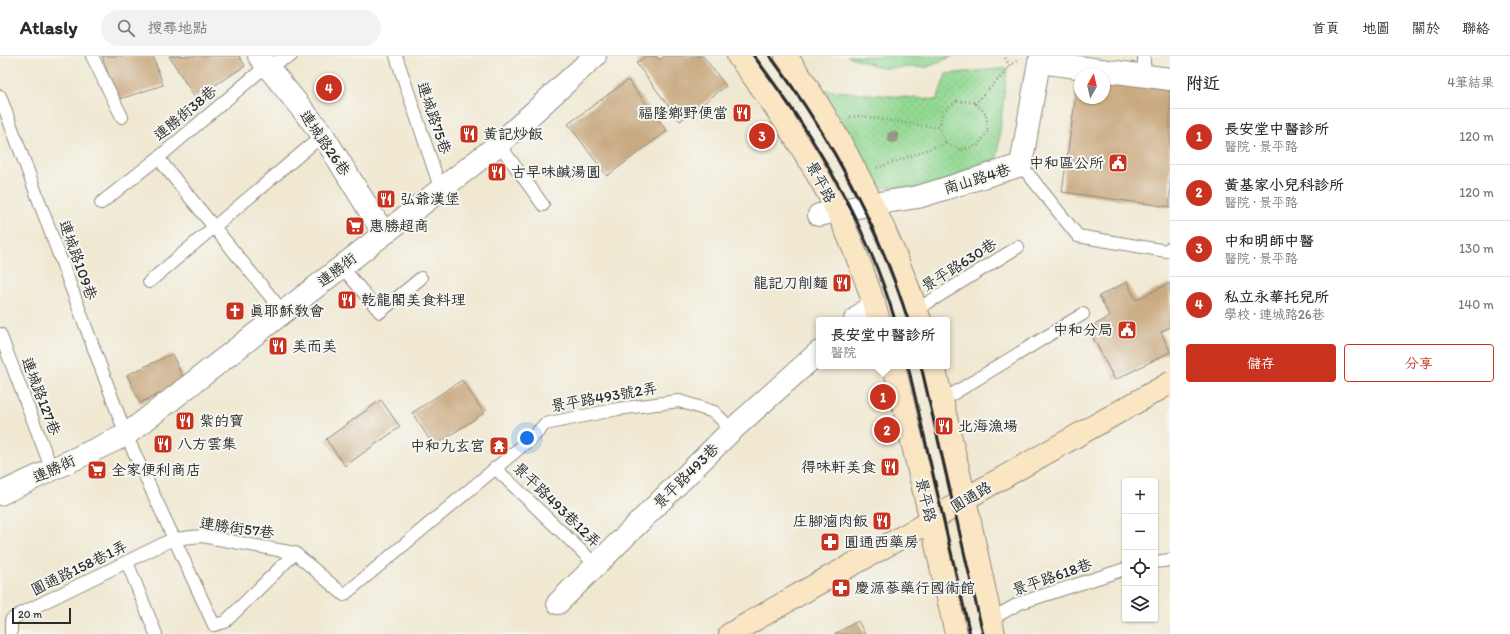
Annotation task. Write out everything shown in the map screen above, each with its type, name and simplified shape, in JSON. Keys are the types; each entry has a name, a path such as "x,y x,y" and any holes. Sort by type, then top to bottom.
{"main road":[{"name":"景平路","path":"738,56 763,88 804,150 826,189 828,213 863,271 877,312"},
{"path":"786,56 800,75 853,164 872,204 918,315"},
{"name":"景平路","path":"895,369 956,634"},
{"path":"935,369 993,626"},
{"name":"圓通路","path":"730,634 931,521 1170,383"}],"street":[{"name":"連勝街","path":"0,494 126,435 499,144 595,56"},
{"name":"連城路26巷","path":"263,61 323,135 384,234"},
{"name":"南山路4巷","path":"828,213 872,204 918,198 1020,165 1039,62 1144,66 1170,79"},
{"path":"863,317 877,312"},
{"name":"景平路493巷","path":"558,603 732,430 816,355"}],"lane":[{"path":"92,56 122,118"},
{"name":"連勝街38巷","path":"283,312 158,158 263,61 290,56"},
{"name":"連城路75巷","path":"396,56 441,190"},
{"name":"連城路109巷","path":"0,96 126,435"},
{"path":"149,282 323,135"},
{"path":"499,144 543,205"},
{"path":"101,203 158,158"},
{"path":"1020,165 1078,236 1166,251 1170,248"},
{"name":"景平路630巷","path":"918,315 1018,247"},
{"path":"342,266 380,312 421,278"},
{"path":"943,400 1083,314"},
{"name":"連城路127巷","path":"0,334 52,470"},
{"name":"景平路493號2弄","path":"295,553 344,595 534,436 545,424 618,409 679,401 714,412 732,430"},
{"path":"126,435 216,630 295,553"},
{"name":"景平路493巷12弄","path":"495,468 596,565"},
{"name":"連勝街57巷","path":"174,539 202,536 295,553"},
{"name":"圓通路158巷1弄","path":"11,634 11,620 20,614 174,539"},
{"path":"1158,562 1170,560"},
{"path":"127,562 156,634"},
{"name":"景平路618巷","path":"993,626 1020,603 1122,570"}],"path":[{"path":"976,104 1010,66 1004,56"},
{"path":"957,101 974,102 976,104 986,114 988,131 978,145 962,150 946,143 939,128 943,111 957,101"},
{"path":"846,118 860,116 939,128"},
{"path":"875,168 946,143"}],"green space":[{"path":"847,56 953,56 928,67 882,68"},
{"path":"1007,68 997,158 928,189 878,187 824,90 937,100 946,74"}],"building":[{"path":"102,56 153,56 163,85 117,100"},
{"path":"169,56 239,56 245,66 195,98"},
{"path":"646,56 656,56 659,60 665,56 703,56 726,86 680,121 636,63"},
{"name":"中和區公所","path":"1110,78 1170,87 1170,207 1062,192 1075,104 1110,104"},
{"path":"628,80 667,131 607,176 568,124"},
{"name":"中和分局","path":"1127,282 1136,300 1170,283 1170,327 1161,332 1170,352 1115,380 1088,328 1110,317 1099,296"},
{"path":"172,354 185,382 140,403 127,375"},
{"path":"462,380 484,413 434,446 412,413"},
{"path":"381,400 400,427 345,466 326,439"},
{"path":"858,621 865,634 835,634"}],"railway":[{"path":"754,56 777,87 818,149 854,215 883,284 894,317"},
{"path":"770,56 813,118 850,182 882,250 907,317"},
{"path":"909,369 970,634"},
{"path":"922,369 983,634"}],"place":[{"name":"私立永華托兒所","path":"329,88"},
{"name":"福隆鄉野便當","path":"742,113"},
{"name":"黃記炒飯","path":"469,134"},
{"name":"中和明師中醫","path":"762,136"},
{"name":"中和區公所","path":"1118,163"},
{"name":"古早味鹹湯圓","path":"497,172"},
{"name":"弘爺漢堡","path":"386,199"},
{"name":"惠勝超商","path":"355,226"},
{"name":"龍記刀削麵","path":"842,283"},
{"name":"乾龍閣美食料理","path":"347,300"},
{"name":"真耶穌教會","path":"235,311"},
{"name":"中和分局","path":"1127,330"},
{"name":"美而美","path":"278,346"},
{"name":"長安堂中醫診所","path":"883,397"},
{"name":"紫的寶","path":"185,421"},
{"name":"北海漁場","path":"944,426"},
{"name":"黃基家小兒科診所","path":"887,430"},
{"name":"八方雲集","path":"163,444"},
{"name":"中和九玄宮","path":"499,446"},
{"name":"得味軒美食","path":"890,467"},
{"name":"全家便利商店","path":"97,470"},
{"name":"庄腳滷肉飯","path":"882,521"},
{"name":"圓通西藥房","path":"830,542"},
{"name":"慶源蔘藥行國術館","path":"841,588"}]}
